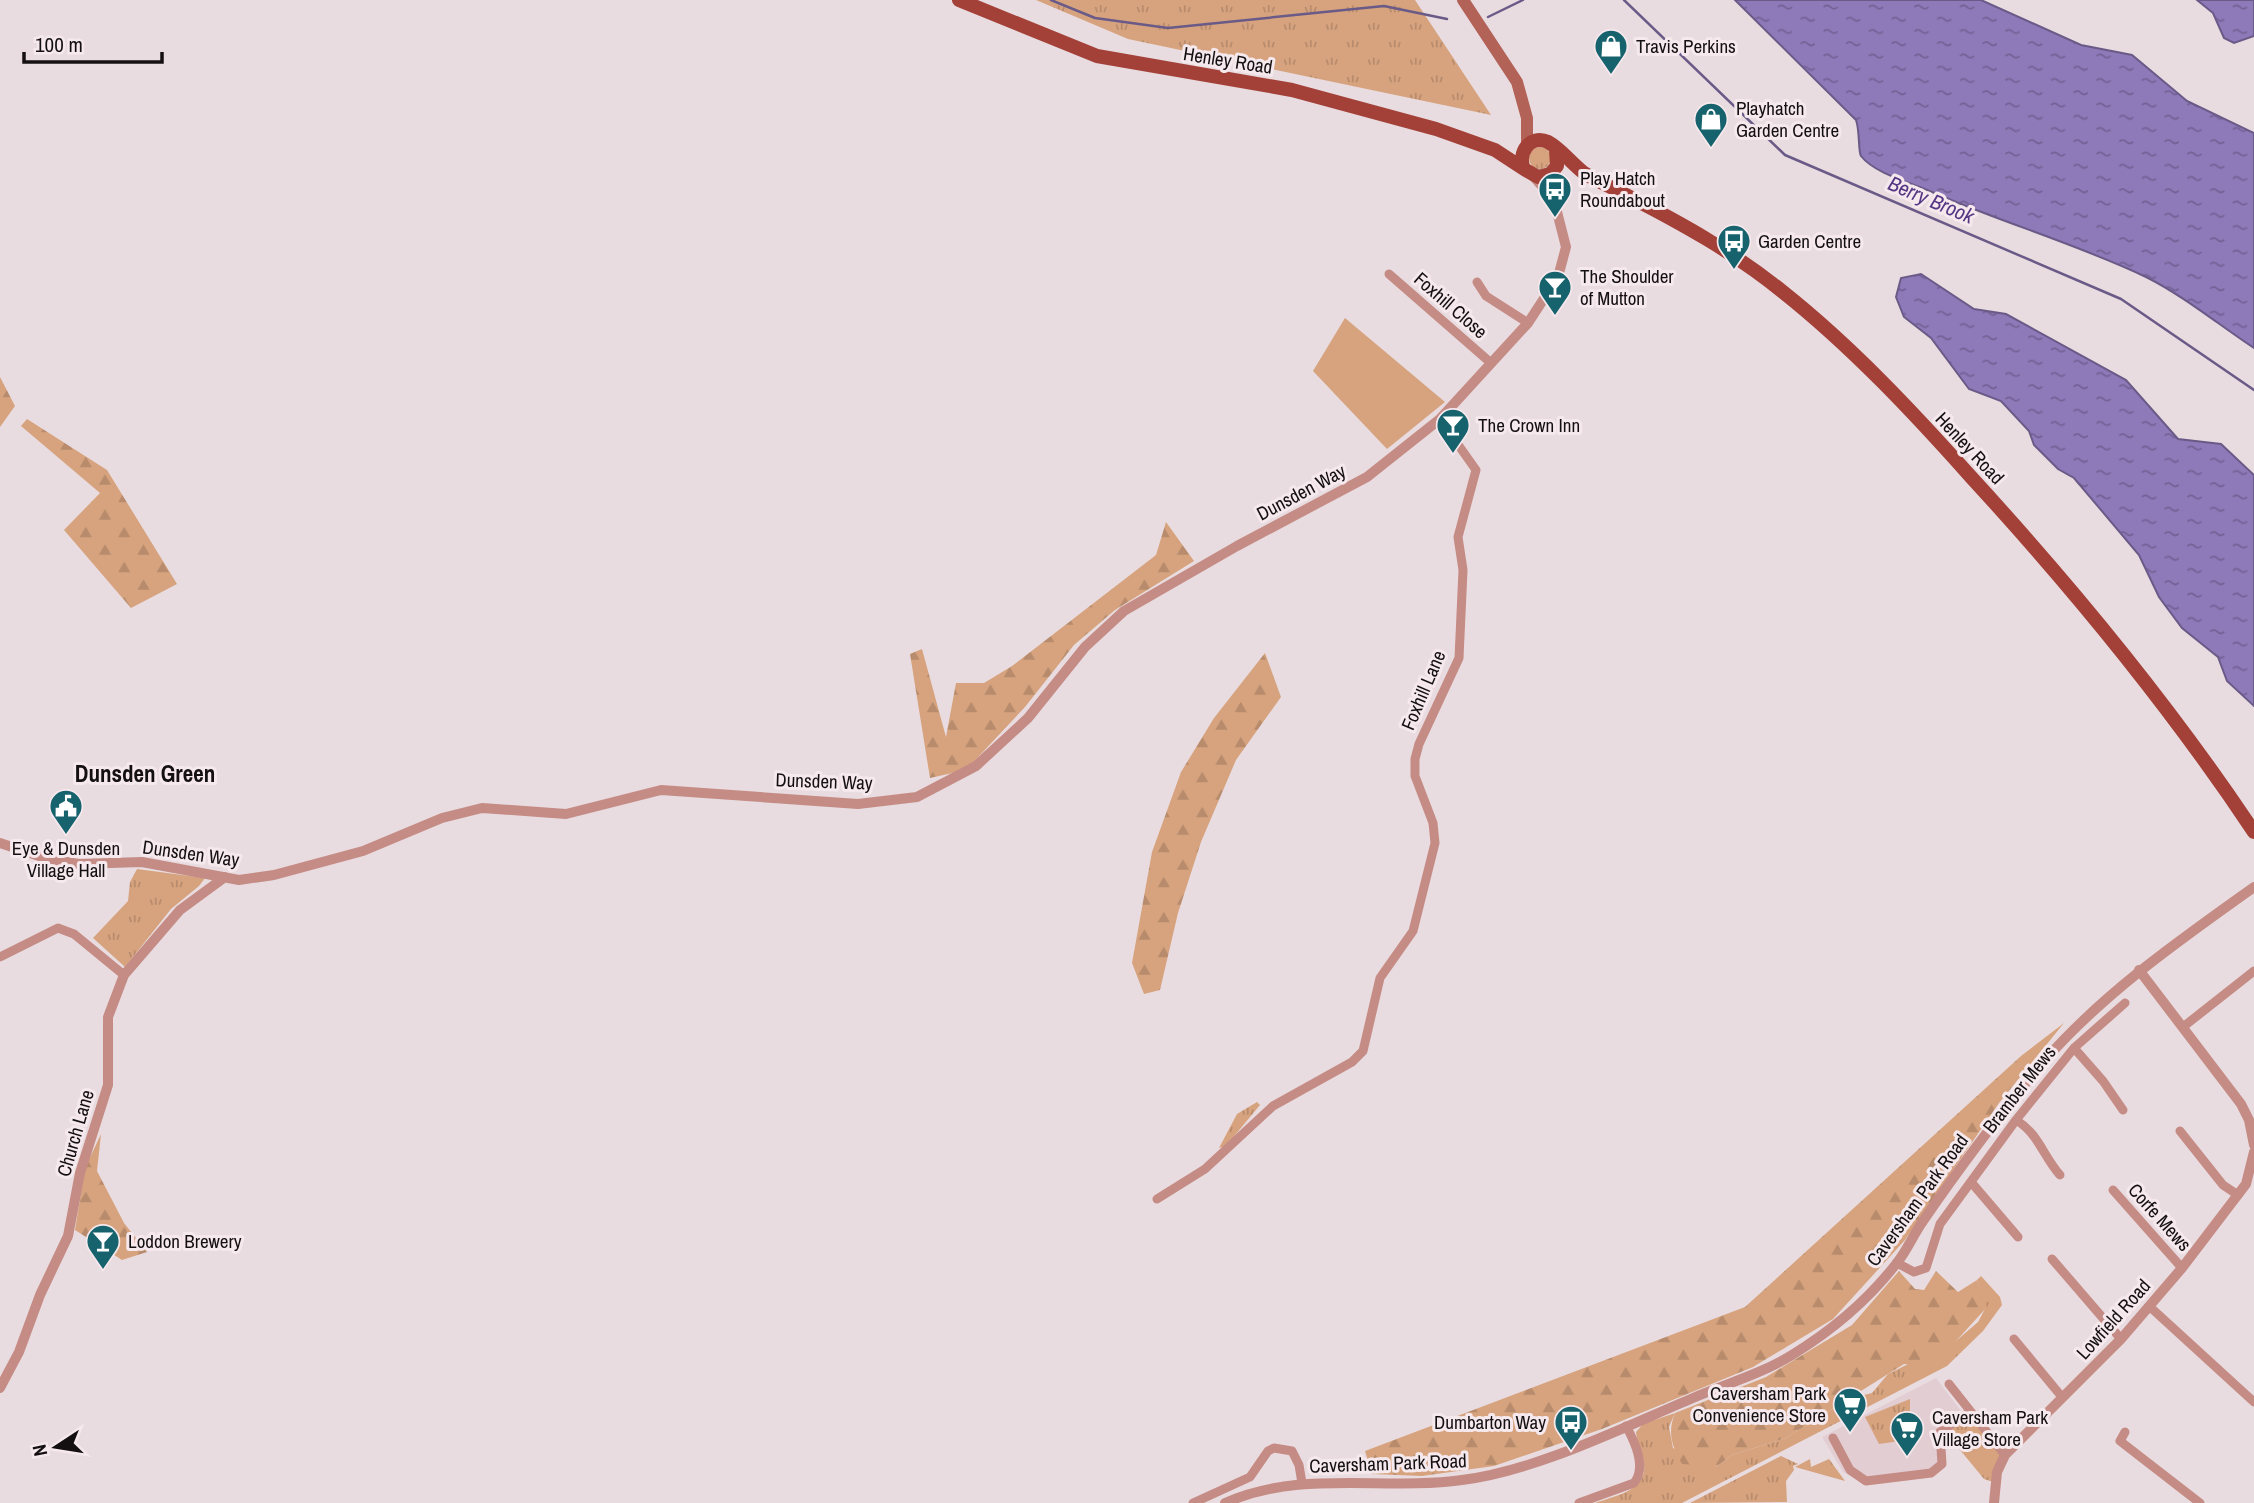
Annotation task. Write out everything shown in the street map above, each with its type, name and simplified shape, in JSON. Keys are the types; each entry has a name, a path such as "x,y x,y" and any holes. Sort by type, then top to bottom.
{"main road":[{"name":"Henley Road","path":"959,0 1097,56 1292,90 1436,129 1495,150 1529,173"},
{"path":"1464,0 1517,82 1527,118 1527,146 1521,160 1529,173 1546,177 1554,171 1558,161 1551,146 1527,118"},
{"path":"1527,146 1536,141 1551,146"},
{"name":"Henley Road","path":"1495,150 1527,146"},
{"name":"Henley Road","path":"1551,146 1582,172 1722,247 1791,298 1879,380 1998,506 2103,629 2189,739 2254,832"},
{"name":"Henley Road","path":"1554,171 1582,172"}],"street":[{"name":"Dunsden Way","path":"0,843 48,859 79,864 142,862 239,880 265,877 351,855 442,818 482,808 566,814 661,790 858,803 917,797 976,766 1028,718 1085,646 1125,611 1237,546 1367,477 1440,419 1528,323 1551,289 1563,263 1565,238 1554,200 1554,171"},
{"name":"Dunsden Way","path":"1529,173 1554,200"},
{"name":"Foxhill Close","path":"1389,274 1491,363"},
{"path":"1477,282 1486,296 1528,323"},
{"name":"Foxhill Lane","path":"1157,1199 1205,1169 1273,1106 1352,1062 1363,1051 1380,978 1413,931 1428,878 1436,832 1415,776 1415,759 1419,744 1459,658 1463,570 1458,537 1476,470 1440,419"},
{"name":"Church Lane","path":"0,1388 19,1352 40,1295 68,1237 80,1173 108,1085 108,1017 124,975 180,910 225,877"},
{"name":"Caversham Park Road","path":"1225,1503 1241,1496 1302,1483 1462,1480 1514,1469 1751,1376 1789,1357 1849,1313 1897,1263 1924,1220 2044,1062 2094,1008 2139,970 2253,886"},
{"path":"0,957 58,928 74,934 124,975"},
{"path":"2139,970 2241,1104 2249,1120 2254,1146"},
{"path":"2183,1027 2254,971"},
{"name":"Bramber Mews","path":"1897,1263 1920,1273 1926,1268 1940,1224 2016,1120 2074,1048 2125,1003"},
{"name":"Bramber Mews","path":"2074,1048 2103,1081 2123,1110"},
{"path":"2016,1120 2039,1140 2046,1157 2060,1175"},
{"path":"2180,1130 2223,1185 2238,1195"},
{"name":"Lowfield Road","path":"1994,1503 1997,1472 2005,1455 2122,1339 2182,1268 2238,1195 2251,1173 2254,1152"},
{"path":"1971,1182 2018,1237"},
{"name":"Corfe Mews","path":"2113,1191 2182,1268"},
{"path":"2052,1259 2122,1339"},
{"path":"2149,1306 2254,1402"},
{"path":"2014,1339 2062,1397"},
{"path":"1949,1384 2005,1455"},
{"path":"1833,1438 1850,1470 1866,1481 1931,1473 1942,1464 1940,1432 1970,1412"},
{"path":"1579,1503 1634,1483 1639,1476 1640,1465 1626,1426"},
{"path":"2119,1440 2200,1503"},
{"path":"1193,1503 1250,1477 1274,1448 1292,1451 1299,1465 1302,1483"}],"shaded area":[{"path":"1936,1378 1967,1419 1943,1436 1945,1467 1866,1484 1843,1472 1822,1437"}],"green space":[{"path":"1036,0 1415,0 1491,115 1128,39"},
{"path":"1540,147 1548,150 1551,158 1548,166 1540,169 1532,166 1529,158 1532,150"},
{"path":"1345,318 1445,402 1387,449 1313,371"},
{"path":"0,377 15,406 0,427"},
{"path":"27,419 107,470 177,584 131,608 64,530 100,493 21,426"},
{"path":"1166,522 1194,561 1115,610 1074,645 1025,707 966,770 930,778 910,654 922,649 946,737 956,683 984,683 1012,666 1156,555"},
{"path":"1265,653 1281,697 1236,760 1201,842 1178,913 1160,990 1144,994 1132,963 1152,852 1181,772 1214,718"},
{"path":"137,869 205,878 171,909 125,967 93,938 128,901 130,882"},
{"path":"2064,1023 1999,1103 1905,1240 1833,1319 1753,1367 1602,1429 1494,1466 1422,1476 1372,1474 1365,1451 1745,1307 2021,1056"},
{"path":"1257,1102 1260,1105 1226,1146 1219,1148 1237,1114"},
{"path":"101,1134 97,1171 124,1223 147,1252 122,1260 75,1230 85,1168"},
{"path":"1899,1271 1915,1289 1924,1290 1936,1271 1958,1292 1977,1280 1987,1307 1957,1340 1917,1366 1904,1364 1786,1438 1732,1455 1716,1467 1682,1464 1672,1439 1671,1427 1675,1413 1766,1377 1852,1325"},
{"path":"1981,1276 2000,1297 2002,1305 1983,1331 1947,1366 1682,1503 1595,1503 1619,1495 1635,1487 1640,1481 1644,1461 1636,1432 1643,1424 1675,1413 1669,1427 1673,1448 1716,1467 1732,1455 1786,1438 1848,1399 1872,1393 1888,1374 1957,1340 1978,1322 1986,1307 1977,1280"},
{"path":"1910,1399 1910,1426 1905,1427 1907,1440 1879,1444 1865,1417"},
{"path":"1975,1418 2005,1455 1996,1483 1984,1479 1956,1445 1944,1449 1943,1436 1967,1419"},
{"path":"1781,1456 1798,1464 1793,1466 1794,1470 1786,1481 1787,1502 1690,1503"},
{"path":"1810,1459 1811,1467 1829,1459 1845,1481 1795,1467"}],"water":[{"path":"1735,0 1981,0 2081,45 2132,55 2187,101 2254,133 2254,348 2188,302 2146,277 1875,168 1861,156 1856,120"},
{"path":"2197,0 2254,0 2254,36 2234,43 2224,38 2213,13"},
{"path":"1921,274 1974,309 2006,314 2126,380 2178,439 2221,444 2254,475 2254,706 2227,681 2218,657 2182,628 2159,597 2139,555 2074,478 2058,469 2034,445 2029,431 2001,401 1969,389 1931,338 1904,317 1896,297 1901,278"}],"waterway":[{"name":"Berry Brook","path":"1051,0 1095,18 1168,28 1384,6 1447,19"},
{"name":"Berry Brook","path":"1488,17 1523,0"},
{"name":"Berry Brook","path":"1624,0 1785,155 2121,299 2254,390"}],"place":[{"name":"Travis Perkins","path":"1611,76"},
{"name":"Playhatch Garden Centre","path":"1711,149"},
{"name":"Play Hatch Roundabout","path":"1555,219"},
{"name":"Garden Centre","path":"1734,271"},
{"name":"The Shoulder of Mutton","path":"1555,317"},
{"name":"The Crown Inn","path":"1453,455"},
{"name":"Eye & Dunsden Village Hall","path":"66,836"},
{"name":"Loddon Brewery","path":"103,1271"},
{"name":"Caversham Park Convenience Store","path":"1850,1434"},
{"name":"Dumbarton Way","path":"1571,1452"},
{"name":"Caversham Park Village Store","path":"1907,1458"}],"district":[{"name":"Dunsden Green","path":"145,774"}]}
